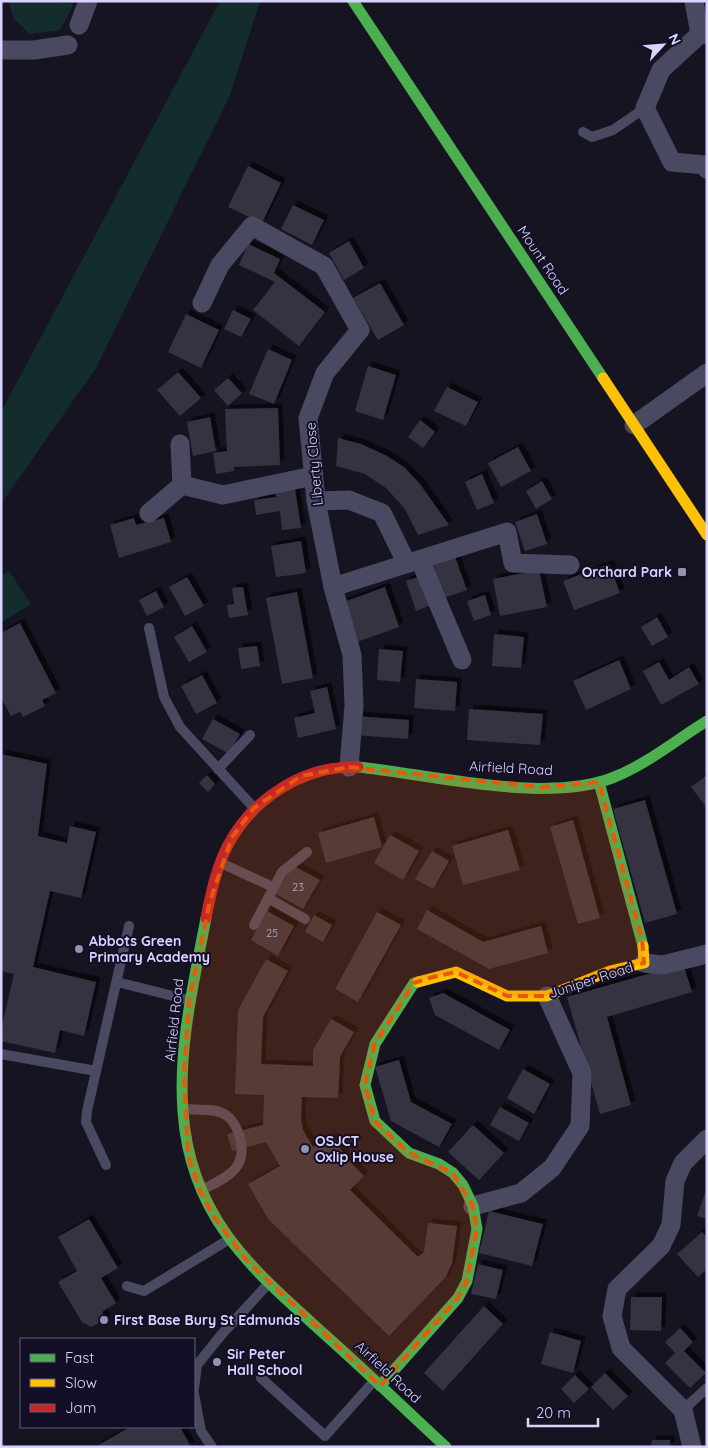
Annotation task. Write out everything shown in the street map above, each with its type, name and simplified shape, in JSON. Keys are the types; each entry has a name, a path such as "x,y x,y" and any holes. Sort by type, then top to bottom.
{"street":[{"path":"79,25 88,1"},
{"name":"Mount Road","path":"353,1 707,535"},
{"path":"694,1 703,35 661,70 645,108 672,162 706,165 707,168"},
{"path":"1,50 34,50 68,45"},
{"name":"Liberty Close","path":"202,303 220,265 252,226 324,266 360,330 324,373 308,418 316,500 333,587 352,655 354,706 349,767"},
{"path":"634,425 707,373"},
{"path":"180,444 182,485"},
{"path":"182,485 222,495 313,476"},
{"path":"149,513 182,485"},
{"path":"316,500 349,500 382,514 413,561 462,660"},
{"path":"333,587 506,532 512,564 570,565"},
{"name":"Airfield Road","path":"446,1447 269,1283 229,1239 213,1216 200,1191 188,1156 184,1108 189,1000 210,900 221,863 232,837 254,808 280,788 301,776 325,769 349,767 462,781 541,787 599,782 629,769 707,721"},
{"name":"Juniper Road","path":"599,782 642,938 644,963"},
{"name":"Juniper Road","path":"378,1383 458,1298 468,1281 477,1229 473,1206 464,1185 453,1173 440,1164 409,1153 375,1121 365,1085 375,1044 414,983 456,972 507,996 547,996 610,971 644,963 663,966 707,954"},
{"path":"473,1206 521,1193 552,1168 580,1126 582,1073 547,996"},
{"path":"692,1447 683,1410 621,1348 612,1316 617,1289 661,1246 672,1225 676,1181 683,1163 707,1139"}],"lane":[{"path":"583,132 592,137 613,130 645,108"},
{"path":"149,628 164,697 180,727 254,808"},
{"path":"218,769 250,735"},
{"path":"254,925 282,872 307,852"},
{"path":"221,863 273,887"},
{"path":"268,898 305,919"},
{"path":"106,1165 86,1122 129,926"},
{"path":"117,982 189,1000"},
{"path":"1,1054 96,1071"},
{"path":"184,1108 215,1112 226,1116 238,1130 243,1150 240,1164 231,1174 200,1191"},
{"path":"128,1286 144,1292 229,1239"},
{"path":"195,1381 197,1365 222,1334 269,1283"},
{"path":"262,1378 325,1436 378,1383"},
{"path":"683,1410 707,1388"},
{"path":"195,1399 201,1431 212,1447"}],"highlighted area":[{"path":"349,767 541,787 599,782 642,938 644,963 610,971 547,996 507,996 456,972 433,977 414,983 375,1044 365,1085 375,1121 409,1153 453,1173 473,1206 477,1229 467,1281 458,1298 380,1386 247,1261 213,1216 200,1191 188,1156 184,1075 189,1000 210,901 232,837 254,808 301,776"}],"green space":[{"path":"9,1 71,1 73,6 60,30 30,34 13,18"},
{"path":"220,1 260,1 230,95 96,368 1,504 1,412"},
{"path":"9,571 31,604 1,623 1,576"}],"building":[{"path":"248,166 281,183 262,223 228,207"},
{"path":"293,205 324,220 312,245 281,229"},
{"path":"349,241 364,268 344,280 329,253"},
{"path":"248,244 280,259 274,273 325,312 299,346 253,310 275,282 239,265"},
{"path":"380,283 404,325 378,340 353,298"},
{"path":"233,310 251,319 241,337 224,329"},
{"path":"186,314 219,330 201,368 168,352"},
{"path":"268,349 292,360 274,404 249,394"},
{"path":"368,366 396,375 383,420 355,411"},
{"path":"178,372 201,398 180,416 157,390"},
{"path":"228,378 242,393 228,406 214,390"},
{"path":"447,387 478,402 466,426 434,411"},
{"path":"278,408 280,465 234,467 234,471 216,474 213,453 227,451 225,409"},
{"path":"210,417 216,451 193,456 187,422"},
{"path":"420,420 435,432 423,448 408,437"},
{"path":"338,438 361,444 387,456 404,467 420,484 449,525 418,535 405,509 386,488 365,474 336,466"},
{"path":"518,447 531,471 501,487 488,463"},
{"path":"482,474 494,503 477,510 465,482"},
{"path":"542,481 552,499 536,509 526,491"},
{"path":"295,489 301,528 282,530 280,511 256,515 254,500 276,497 275,492"},
{"path":"537,514 547,544 525,551 515,522"},
{"path":"134,518 136,525 164,518 171,542 119,558 110,525"},
{"path":"301,541 306,573 276,577 271,546"},
{"path":"455,557 467,590 441,599 430,566"},
{"path":"609,564 620,593 574,610 563,581"},
{"path":"539,570 547,607 500,616 493,579"},
{"path":"424,575 434,604 416,611 406,581"},
{"path":"187,577 204,606 185,616 169,587"},
{"path":"243,587 248,615 229,618 227,605 234,604 232,588"},
{"path":"385,587 399,627 354,643 341,603"},
{"path":"156,591 164,607 147,616 139,600"},
{"path":"297,592 313,678 282,684 266,598"},
{"path":"485,595 491,615 474,621 467,601"},
{"path":"657,617 668,637 652,646 641,627"},
{"path":"20,623 56,693 42,700 45,706 23,717 20,712 11,716 1,697 1,633"},
{"path":"192,626 207,652 189,662 174,637"},
{"path":"494,634 524,637 521,668 492,666"},
{"path":"257,646 260,666 241,669 238,648"},
{"path":"379,649 403,651 400,682 377,680"},
{"path":"619,660 631,689 586,710 573,681"},
{"path":"659,662 669,680 689,667 699,684 661,705 643,671"},
{"path":"202,675 217,703 196,714 181,686"},
{"path":"416,679 457,682 455,711 414,708"},
{"path":"327,687 336,729 298,738 294,718 315,713 310,691"},
{"path":"469,709 543,714 540,745 467,740"},
{"path":"355,716 409,720 408,739 354,735"},
{"path":"213,719 240,734 229,754 202,739"},
{"path":"1,754 47,764 38,836 67,843 70,826 96,832 81,898 50,891 33,967 96,982 84,1036 60,1030 55,1053 1,1041 1,1030 14,974 1,971"},
{"path":"207,775 215,784 208,792 199,783"},
{"path":"707,775 707,808 691,787"},
{"path":"645,800 677,914 645,923 613,809"},
{"path":"374,817 382,847 326,863 318,833"},
{"path":"573,820 600,918 578,924 550,827"},
{"path":"508,830 520,870 463,885 452,846"},
{"path":"390,835 419,851 403,880 374,863"},
{"path":"432,851 449,861 433,889 415,879"},
{"path":"292,865 320,880 303,909 276,894"},
{"path":"427,910 483,942 541,926 548,953 489,969 417,929"},
{"path":"267,911 294,926 278,956 251,940"},
{"path":"377,912 401,925 358,1002 335,989"},
{"path":"314,915 332,925 323,942 305,932"},
{"name":"OSJCT Oxlip House","path":"266,959 288,971 263,1017 261,1064 313,1066 313,1050 331,1019 354,1032 340,1057 338,1098 302,1097 301,1119 303,1130 313,1147 333,1136 346,1158 364,1176 350,1190 418,1257 424,1252 428,1223 457,1226 452,1264 445,1278 389,1336 268,1219 248,1184 280,1166 266,1142 232,1151 227,1134 263,1125 264,1095 235,1094 238,1010"},
{"path":"683,964 692,992 607,1017 631,1105 600,1114 567,997"},
{"path":"443,993 510,1030 499,1050 435,1015 429,998"},
{"path":"399,1060 411,1102 452,1124 439,1147 391,1121 375,1067"},
{"path":"523,1069 550,1084 534,1114 507,1098"},
{"path":"500,1107 529,1123 519,1141 490,1125"},
{"path":"473,1125 504,1153 479,1180 448,1152"},
{"path":"707,1190 707,1219 697,1216"},
{"path":"489,1211 543,1224 532,1266 479,1253"},
{"path":"89,1219 118,1268 101,1278 116,1303 102,1312 106,1319 91,1327 82,1322 58,1282 77,1271 58,1237"},
{"path":"702,1232 707,1237 707,1269 698,1277 677,1254"},
{"path":"478,1264 503,1270 496,1299 471,1294"},
{"path":"631,1297 662,1297 661,1331 630,1330"},
{"path":"484,1306 503,1324 443,1391 424,1373"},
{"path":"680,1328 693,1342 684,1351 706,1373 690,1388 665,1363 675,1353 665,1342"},
{"path":"550,1332 581,1341 573,1373 541,1364"},
{"path":"605,1373 628,1396 613,1410 591,1387"},
{"path":"575,1375 589,1389 574,1403 561,1389"},
{"path":"128,1428 181,1428 191,1447 95,1447"},
{"path":"652,1440 670,1440 670,1447 651,1447"}],"traffic: fast":[{"path":"353,1 603,378"},
{"path":"358,767 521,788 554,788 585,785 625,773 661,752 707,721"},
{"path":"599,782 643,946"},
{"path":"206,918 188,1015 182,1088 183,1112 189,1151 199,1185 214,1215 232,1242 254,1268 446,1447"},
{"path":"380,1386 458,1298 467,1281 477,1229 473,1206 463,1185 453,1173 439,1164 409,1153 375,1121 365,1085 375,1044 414,983 418,982"}],"traffic: slow":[{"path":"603,378 707,535"},
{"path":"418,982 456,972 507,996 547,996 610,971 644,963 643,946"}],"traffic: jam":[{"path":"206,918 220,863 228,845 251,813 266,799 300,778 338,768 358,767"}],"place":[{"name":"Orchard Park","path":"682,572"},
{"name":"Abbots Green Primary Academy","path":"79,949"},
{"name":"OSJCT Oxlip House","path":"305,1149"},
{"name":"First Base Bury St Edmunds","path":"104,1320"},
{"name":"Sir Peter Hall School","path":"217,1362"}]}
